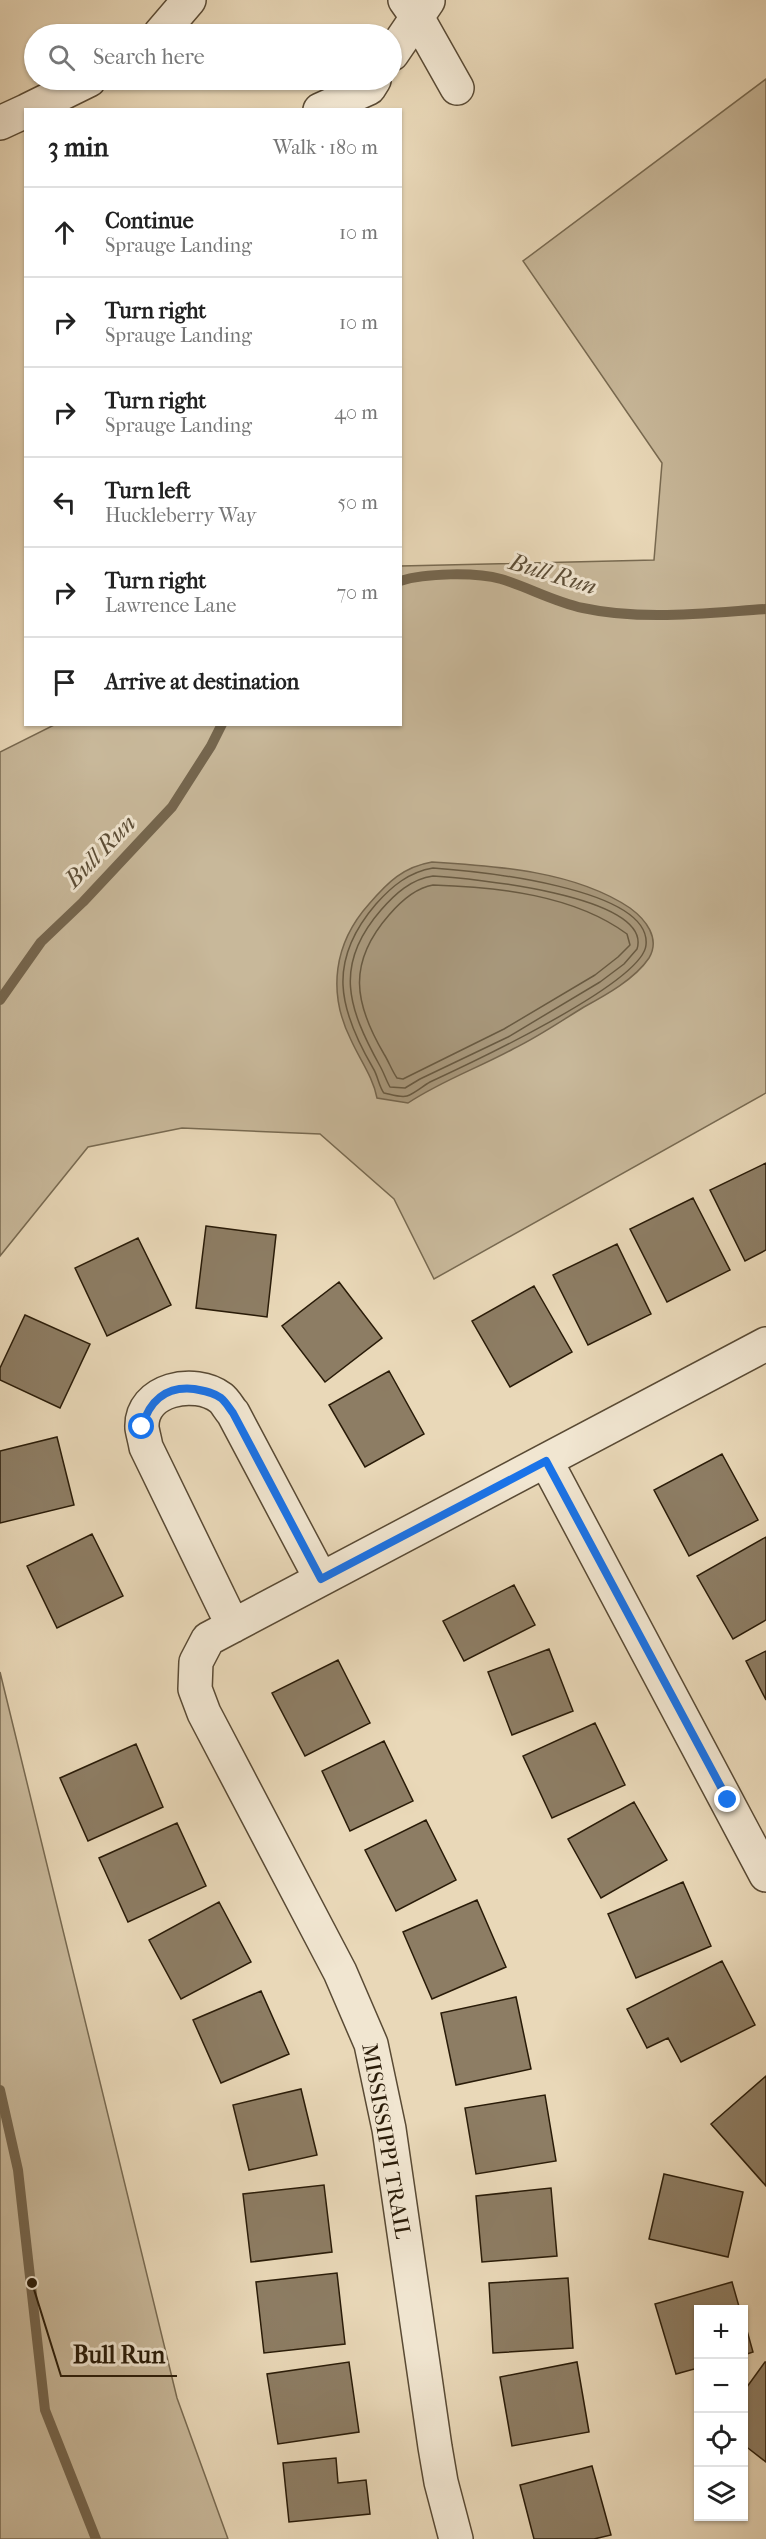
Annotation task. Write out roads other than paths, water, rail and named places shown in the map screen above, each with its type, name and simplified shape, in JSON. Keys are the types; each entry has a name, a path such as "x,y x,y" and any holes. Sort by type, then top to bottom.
{"street":[{"path":"169,24 189,0"},
{"path":"402,35 417,6"},
{"path":"417,6 457,88"},
{"path":"31,108 68,90"},
{"path":"324,108 365,90"},
{"path":"0,123 24,111"},
{"path":"321,1579 233,1413 222,1399 207,1391 189,1389 173,1389 158,1397 146,1411 142,1427 146,1447 221,1633 766,1344"},
{"path":"546,1461 766,1875"},
{"name":"MISSISSIPPI TRAIL","path":"221,1633 196,1662 195,1689 204,1713 340,1972 370,2044 389,2129 437,2458 456,2539"}],"water":[{"path":"432,862 535,873 585,886 630,908 641,918 652,936 652,951 643,966 620,986 500,1056 433,1088 408,1103 377,1098 343,1022 337,986 338,969 348,935 369,904 404,872"}],"waterway":[{"name":"Bull Run","path":"402,580 436,575 465,574 491,577 583,608 628,614 674,615 766,609"},
{"name":"Bull Run","path":"0,1000 41,942 83,902 172,807 221,726"},
{"name":"Bull Run","path":"0,2090 18,2170 45,2410 96,2539"}],"place":[{"name":"Bull Run","path":"32,2283"}]}
